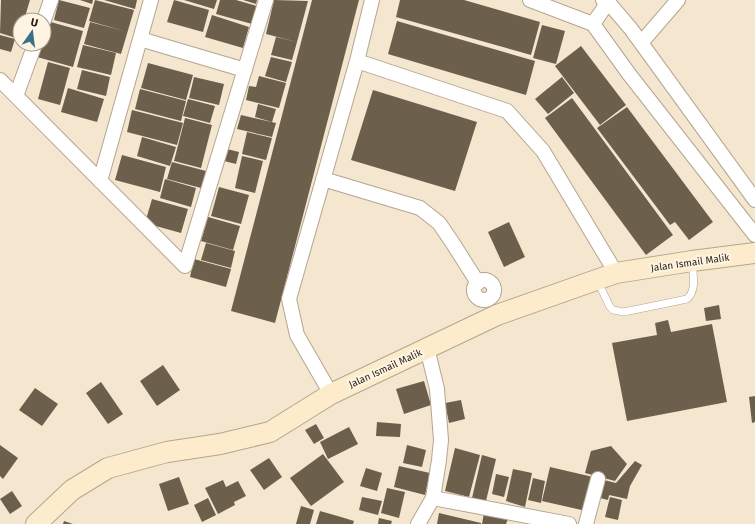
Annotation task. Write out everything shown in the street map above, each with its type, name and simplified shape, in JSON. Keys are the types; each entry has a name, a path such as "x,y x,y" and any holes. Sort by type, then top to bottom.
{"main road":[{"name":"Jalan Ismail Malik","path":"36,524 72,490 108,468 167,452 220,444 270,432 331,394 427,348 493,306 597,280 616,273 755,253"}],"street":[{"path":"47,12 51,0"},
{"path":"100,181 151,0"},
{"path":"0,80 186,266 266,0"},
{"path":"331,394 297,335 289,299 372,0"},
{"path":"530,0 593,24 629,74 755,235"},
{"path":"641,43 678,0"},
{"path":"593,24 605,1 631,29 755,200"},
{"path":"140,38 245,70"},
{"path":"16,96 32,52"},
{"path":"356,61 507,111 543,151 616,273"},
{"path":"323,179 420,208 439,223 452,242 478,283 474,290 475,294 481,300 486,300 493,306"},
{"path":"418,524 433,498 441,440 437,389 427,348"},
{"path":"586,524 598,478"},
{"path":"433,498 569,524"}],"lane":[{"path":"597,280 610,307 613,310 624,312 687,299 691,296 694,289 692,261"}],"building":[{"path":"1,0 30,0 26,12 12,12 12,37 0,33"},
{"path":"59,0 90,8 84,28 54,20"},
{"path":"80,0 93,0 92,4"},
{"path":"95,0 134,10 121,54 84,44 90,22 124,31 89,21"},
{"path":"104,0 137,0 135,9"},
{"path":"174,0 209,10 203,32 167,22"},
{"path":"184,0 217,0 214,9"},
{"path":"220,0 236,0 257,6 252,24 216,14"},
{"path":"243,0 257,0 256,4"},
{"path":"274,0 308,1 297,42 266,34"},
{"path":"312,0 359,0 275,323 231,311"},
{"path":"400,0 464,0 540,22 531,55 396,17"},
{"path":"212,15 249,27 243,48 205,37"},
{"path":"397,21 535,61 526,95 388,54"},
{"path":"52,22 83,31 73,67 37,57 39,52 52,52"},
{"path":"542,25 565,31 556,64 533,58"},
{"path":"0,35 12,38 11,52 0,49"},
{"path":"276,37 297,42 292,60 271,55"},
{"path":"83,45 116,53 111,75 77,67"},
{"path":"581,46 626,105 600,125 555,66"},
{"path":"271,57 292,62 286,82 265,76"},
{"path":"48,62 70,68 60,105 38,99"},
{"path":"148,63 193,75 186,100 141,88"},
{"path":"82,70 110,77 106,96 77,89"},
{"path":"259,76 286,83 279,108 246,100 249,86 256,87"},
{"path":"194,77 224,84 219,105 189,98"},
{"path":"562,77 574,93 548,114 535,99"},
{"path":"68,88 104,99 97,122 61,112"},
{"path":"140,89 186,101 181,121 135,109"},
{"path":"373,90 477,122 455,191 351,160"},
{"path":"572,98 673,235 646,255 545,118"},
{"path":"188,99 215,106 210,123 183,116"},
{"path":"258,104 276,109 272,122 255,117"},
{"path":"627,107 713,222 689,240 675,222 670,225 597,128"},
{"path":"132,110 183,123 177,145 127,132"},
{"path":"241,115 276,123 272,137 237,129"},
{"path":"185,118 212,125 201,168 174,161"},
{"path":"247,132 272,138 266,160 242,154"},
{"path":"142,137 176,147 170,166 137,156"},
{"path":"227,149 239,152 236,164 224,161"},
{"path":"122,155 166,167 160,192 115,180"},
{"path":"242,156 263,161 255,193 235,188"},
{"path":"172,162 206,171 201,188 167,179"},
{"path":"165,179 196,188 191,207 160,198"},
{"path":"219,187 249,195 241,224 211,216"},
{"path":"152,199 188,209 181,233 145,223"},
{"path":"208,217 240,226 233,250 201,241"},
{"path":"509,222 525,257 504,267 488,232"},
{"path":"206,243 235,251 231,268 201,260"},
{"path":"194,259 231,269 226,287 190,277"},
{"path":"719,305 721,319 706,321 704,308"},
{"path":"668,320 671,332 712,324 727,402 627,421 612,343 657,335 655,323"},
{"path":"163,365 180,390 157,406 140,381"},
{"path":"424,381 431,405 404,414 396,389"},
{"path":"101,382 123,414 108,424 86,393"},
{"path":"35,388 58,404 42,426 19,410"},
{"path":"755,396 755,422 752,423 749,397"},
{"path":"461,400 465,419 449,423 445,403"},
{"path":"377,422 401,424 400,437 376,436"},
{"path":"316,424 324,438 314,444 305,430"},
{"path":"349,427 358,444 328,459 320,442"},
{"path":"0,445 18,458 3,479 0,476"},
{"path":"407,445 426,450 422,467 403,463"},
{"path":"611,446 627,464 615,481 585,473 591,451"},
{"path":"455,448 480,455 469,497 445,491"},
{"path":"323,454 344,482 311,506 290,478"},
{"path":"482,455 496,459 486,501 472,498"},
{"path":"269,458 282,477 264,490 250,470"},
{"path":"635,461 642,465 630,486 627,499 609,495 608,500 596,497 600,479 616,483"},
{"path":"399,466 430,473 425,495 394,487"},
{"path":"550,467 593,477 586,511 542,501"},
{"path":"366,468 382,473 377,491 360,486"},
{"path":"513,469 532,473 525,507 506,501"},
{"path":"496,474 509,477 504,497 492,494"},
{"path":"179,477 189,504 168,511 159,484"},
{"path":"533,478 545,481 541,503 528,500"},
{"path":"223,480 226,487 238,481 246,496 234,502 235,505 218,514 205,488"},
{"path":"387,488 405,492 399,518 381,513"},
{"path":"12,491 22,506 10,514 0,499"},
{"path":"362,497 382,501 378,515 359,510"},
{"path":"610,497 622,500 618,520 605,517"},
{"path":"208,498 216,515 202,522 194,505"},
{"path":"301,506 314,510 310,524 296,524"},
{"path":"320,511 341,517 339,524 316,524"},
{"path":"439,513 481,523 481,524 437,524"},
{"path":"484,513 508,519 506,524 482,524"},
{"path":"341,517 354,521 353,524 339,524"},
{"path":"379,518 392,521 391,524 378,524"},
{"path":"64,521 73,524 63,524"}]}
